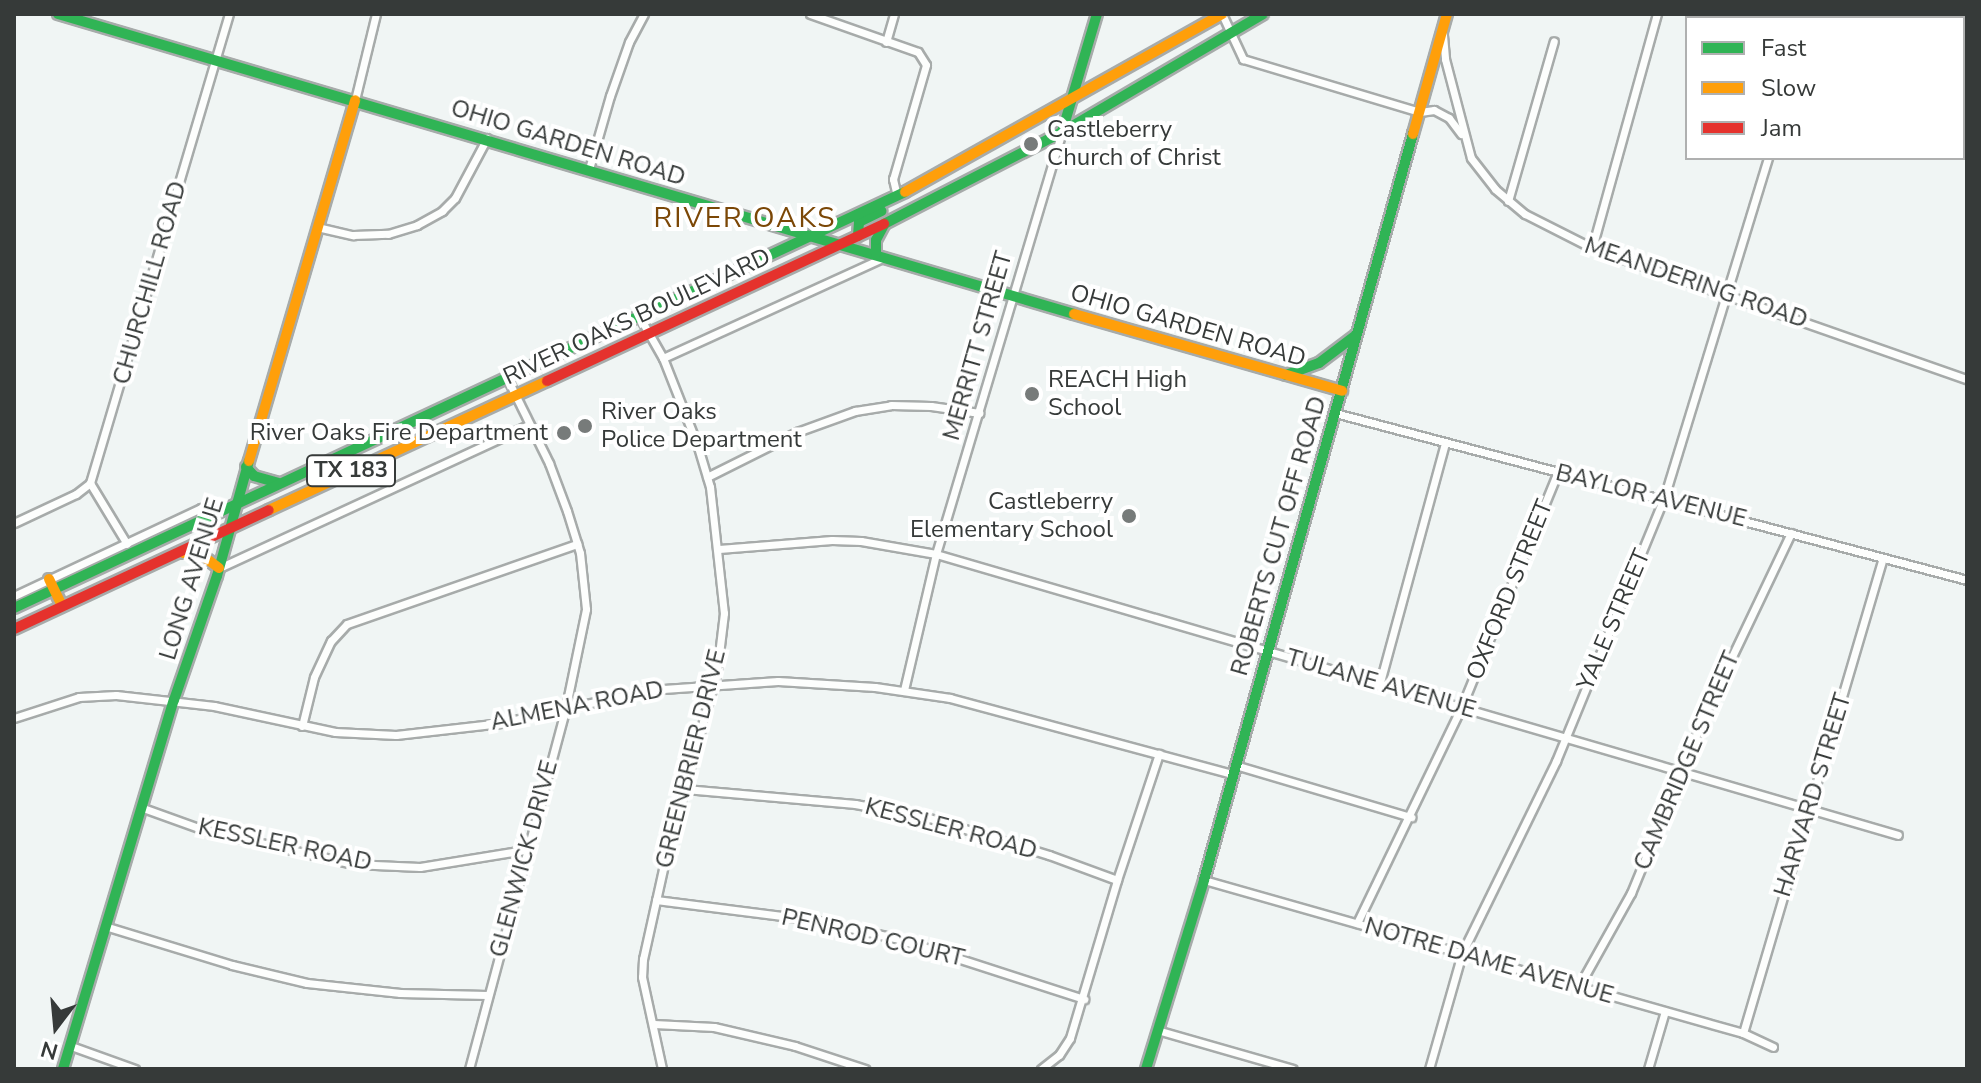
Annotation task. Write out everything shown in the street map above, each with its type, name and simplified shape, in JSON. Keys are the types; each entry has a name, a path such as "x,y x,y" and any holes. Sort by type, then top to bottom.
{"street":[{"name":"OHIO GARDEN ROAD","path":"58,14 1342,391"},
{"name":"CHURCHILL ROAD","path":"90,483 229,14"},
{"path":"355,100 376,14"},
{"path":"589,169 615,82 644,14"},
{"path":"810,14 918,52 926,65 893,179 903,201 859,222 858,236"},
{"path":"886,42 894,14"},
{"name":"MERRITT STREET","path":"904,690 936,554 1097,14"},
{"path":"1222,14 1232,32"},
{"name":"RIVER OAKS BOULEVARD","path":"14,596 52,584 238,503 902,194 1073,102 1222,14"},
{"name":"RIVER OAKS BOULEVARD","path":"14,629 884,225 1062,132 1263,14"},
{"name":"ROBERTS CUT OFF ROAD","path":"1146,1069 1204,880 1447,14"},
{"path":"1592,248 1657,14"},
{"name":"MEANDERING ROAD","path":"1443,31 1445,59 1462,135"},
{"name":"MEANDERING ROAD","path":"1232,32 1236,52 1243,59 1420,112 1434,110 1449,118 1462,135 1480,172 1508,201 1554,231 1592,248 1967,379"},
{"path":"1508,201 1554,41"},
{"name":"LONG AVENUE","path":"63,1069 174,700 219,568 355,100"},
{"path":"317,227 353,235 388,234 417,225 442,211 455,198 487,138"},
{"name":"YALE STREET","path":"1429,1069 1462,953 1517,847 1664,498 1767,160"},
{"path":"663,358 880,255 876,240 884,225"},
{"path":"739,292 741,283 795,257 794,252 786,248"},
{"name":"GREENBRIER DRIVE","path":"639,316 663,358 707,477 719,549 724,613 714,684 656,900 642,977 662,1069"},
{"path":"1285,375 1319,363 1356,335"},
{"name":"GLENWICK DRIVE","path":"469,1069 525,850 566,706 586,609 577,544 549,463 507,378"},
{"path":"707,477 797,432 855,411 891,405 931,406 979,413"},
{"name":"BAYLOR AVENUE","path":"1335,413 1967,580"},
{"path":"175,554 199,553 219,568 529,425"},
{"path":"1379,686 1445,443"},
{"path":"246,467 254,476 279,483"},
{"name":"OXFORD STREET","path":"1357,923 1411,817 1461,708 1558,472"},
{"path":"14,523 76,494 90,483 127,544"},
{"name":"RIVER OAKS BOULEVARD","path":"14,608 52,584 201,508 213,506 220,511"},
{"name":"CAMBRIDGE STREET","path":"1579,986 1631,893 1707,709 1791,533"},
{"name":"TULANE AVENUE","path":"719,549 832,540 861,541 936,554 1379,686 1898,835"},
{"path":"302,726 314,677 331,641 347,624 577,544"},
{"name":"HARVARD STREET","path":"1743,1033 1883,558"},
{"path":"52,584 62,606"},
{"name":"ALMENA ROAD","path":"14,718 79,697 116,695 174,700 302,726 396,735 501,723 566,706 649,690 778,681 904,690 950,698 1411,817"},
{"path":"1041,1069 1059,1055 1070,1038 1159,754"},
{"name":"KESSLER ROAD","path":"685,789 855,804 926,817 1049,855 1117,880"},
{"name":"KESSLER ROAD","path":"143,808 204,830 352,864 420,867 525,850"},
{"name":"NOTRE DAME AVENUE","path":"1204,880 1743,1033 1773,1047"},
{"name":"PENROD COURT","path":"656,900 814,920 895,938 1084,999"},
{"path":"108,927 232,965 307,983 400,993 487,995"},
{"path":"1648,1069 1665,1011"},
{"path":"654,1024 714,1027 795,1046 865,1069"},
{"path":"1157,1030 1293,1069"},
{"path":"71,1046 135,1069"}],"traffic: fast":[{"path":"58,14 1074,314"},
{"path":"1062,132 1097,14"},
{"path":"884,224 1062,132 1263,14"},
{"path":"1146,1069 1204,880 1413,134"},
{"path":"14,608 905,192"},
{"path":"858,236 859,222 882,211"},
{"path":"876,254 876,240 884,225"},
{"path":"1286,375 1319,363 1356,335"},
{"path":"63,1069 174,700 217,576 249,461"},
{"path":"246,467 254,476 278,483"}],"traffic: slow":[{"path":"905,192 1222,14"},
{"path":"1413,134 1447,14"},
{"path":"249,461 355,100"},
{"path":"1074,314 1342,391"},
{"path":"269,510 547,381"},
{"path":"183,553 199,553 219,568"},
{"path":"49,579 62,606"}],"traffic: jam":[{"path":"547,381 884,224"},
{"path":"14,629 269,510"}],"place":[{"name":"Castleberry Church of Christ","path":"1031,144"},
{"name":"REACH High School","path":"1032,394"},
{"name":"River Oaks Police Department","path":"585,426"},
{"name":"River Oaks Fire Department","path":"564,433"},
{"name":"Castleberry Elementary School","path":"1129,516"}],"district":[{"name":"RIVER OAKS","path":"745,218"}]}
